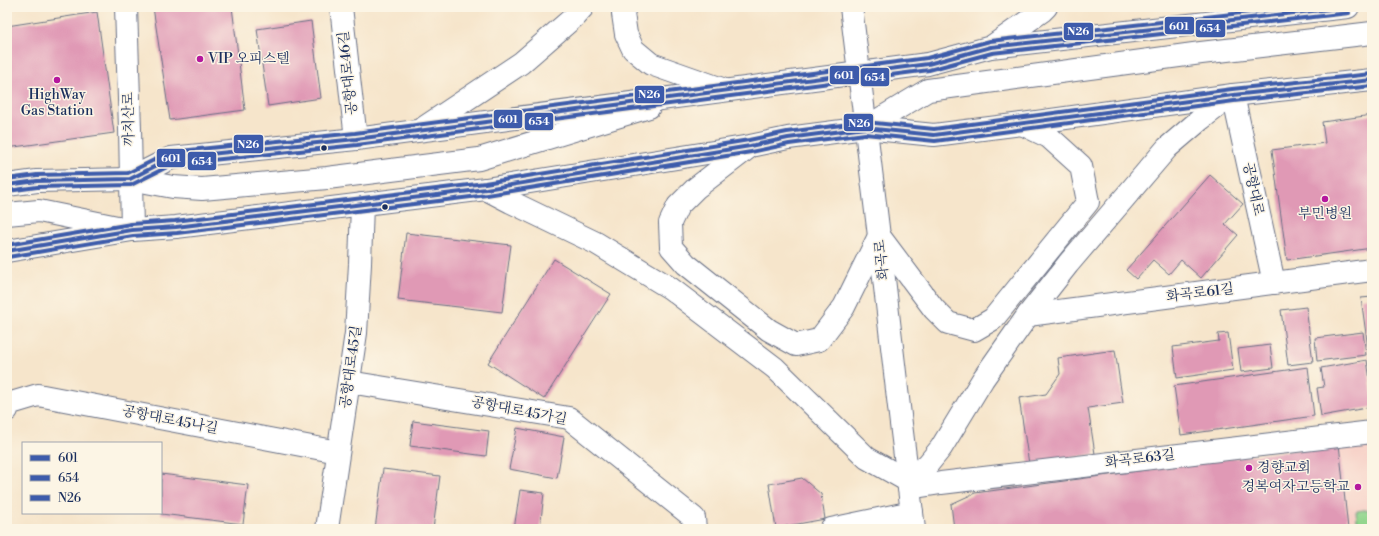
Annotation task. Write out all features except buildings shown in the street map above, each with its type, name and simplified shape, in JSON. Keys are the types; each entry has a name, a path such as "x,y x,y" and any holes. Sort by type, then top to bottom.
{"main road":[{"name":"까치산로","path":"126,7 132,230"},
{"name":"공항대로46길","path":"341,7 356,139"},
{"path":"420,131 521,63 574,17 582,7"},
{"path":"625,7 623,14 626,34 633,49 651,64 727,90"},
{"name":"화곡로","path":"831,529 913,521 851,7"},
{"path":"991,47 1046,7"},
{"path":"130,179 170,158 356,139 928,64 991,47 1217,11 1348,7"},
{"path":"865,128 928,90 1201,53 1372,33"},
{"path":"7,251 132,230 362,204 486,188 750,146 788,138 865,128 934,135 1233,95 1372,80"},
{"path":"486,188 596,243 670,288 775,368 866,458 908,485 941,448 983,379 1028,315 1068,264 1167,148 1201,119 1233,95"},
{"name":"공항대로","path":"1233,95 1274,283"},
{"path":"7,185 37,181 130,179 173,187 202,189 327,178 479,159 683,96"},
{"path":"750,146 696,188 678,206 670,223 671,247 686,264 769,330 796,345 819,340 844,307 879,236 934,309 948,323 974,330 993,319 1088,202 1081,166 1049,137 1022,124"},
{"name":"공항대로45길","path":"327,529 356,333 362,204"},
{"path":"7,214 39,211 132,230"},
{"name":"화곡로61길","path":"1028,315 1372,270"},
{"name":"공항대로45가길","path":"349,382 569,418 694,518 695,529"},
{"name":"공항대로45나길","path":"7,410 8,404 38,395 338,452"},
{"name":"화곡로63길","path":"908,485 949,482 1372,432"}],"shaded area":[{"name":"경복여자고등학교","path":"1372,441 1372,529 1348,529 1339,444"}],"green space":[{"path":"1372,509 1372,529 1358,529 1356,511"}],"transit line":[{"name":"N26","path":"7,179 37,175 128,173 170,152 355,133 927,58 990,41 1294,7"},
{"name":"601","path":"7,185 37,181 130,179 171,158 356,139 928,64 991,47 1348,7"},
{"name":"654","path":"8,191 37,187 131,185 173,164 357,145 929,70 992,53 1349,13"},
{"name":"N26","path":"7,245 131,224 175,221 485,183 749,140 787,132 865,122 934,129 1232,89 1371,74"},
{"name":"601","path":"7,251 132,230 176,227 486,189 750,146 788,138 865,128 934,135 1233,95 1372,80"},
{"name":"654","path":"8,257 133,236 177,233 487,195 751,152 789,144 865,134 935,141 1234,101 1372,86"}],"place":[{"name":"VIP 오피스텔","path":"200,59"},
{"name":"HighWay Gas Station","path":"57,80"},
{"name":"부민병원","path":"1325,199"},
{"name":"경향교회","path":"1249,468"},
{"name":"경복여자고등학교","path":"1358,487"}]}
